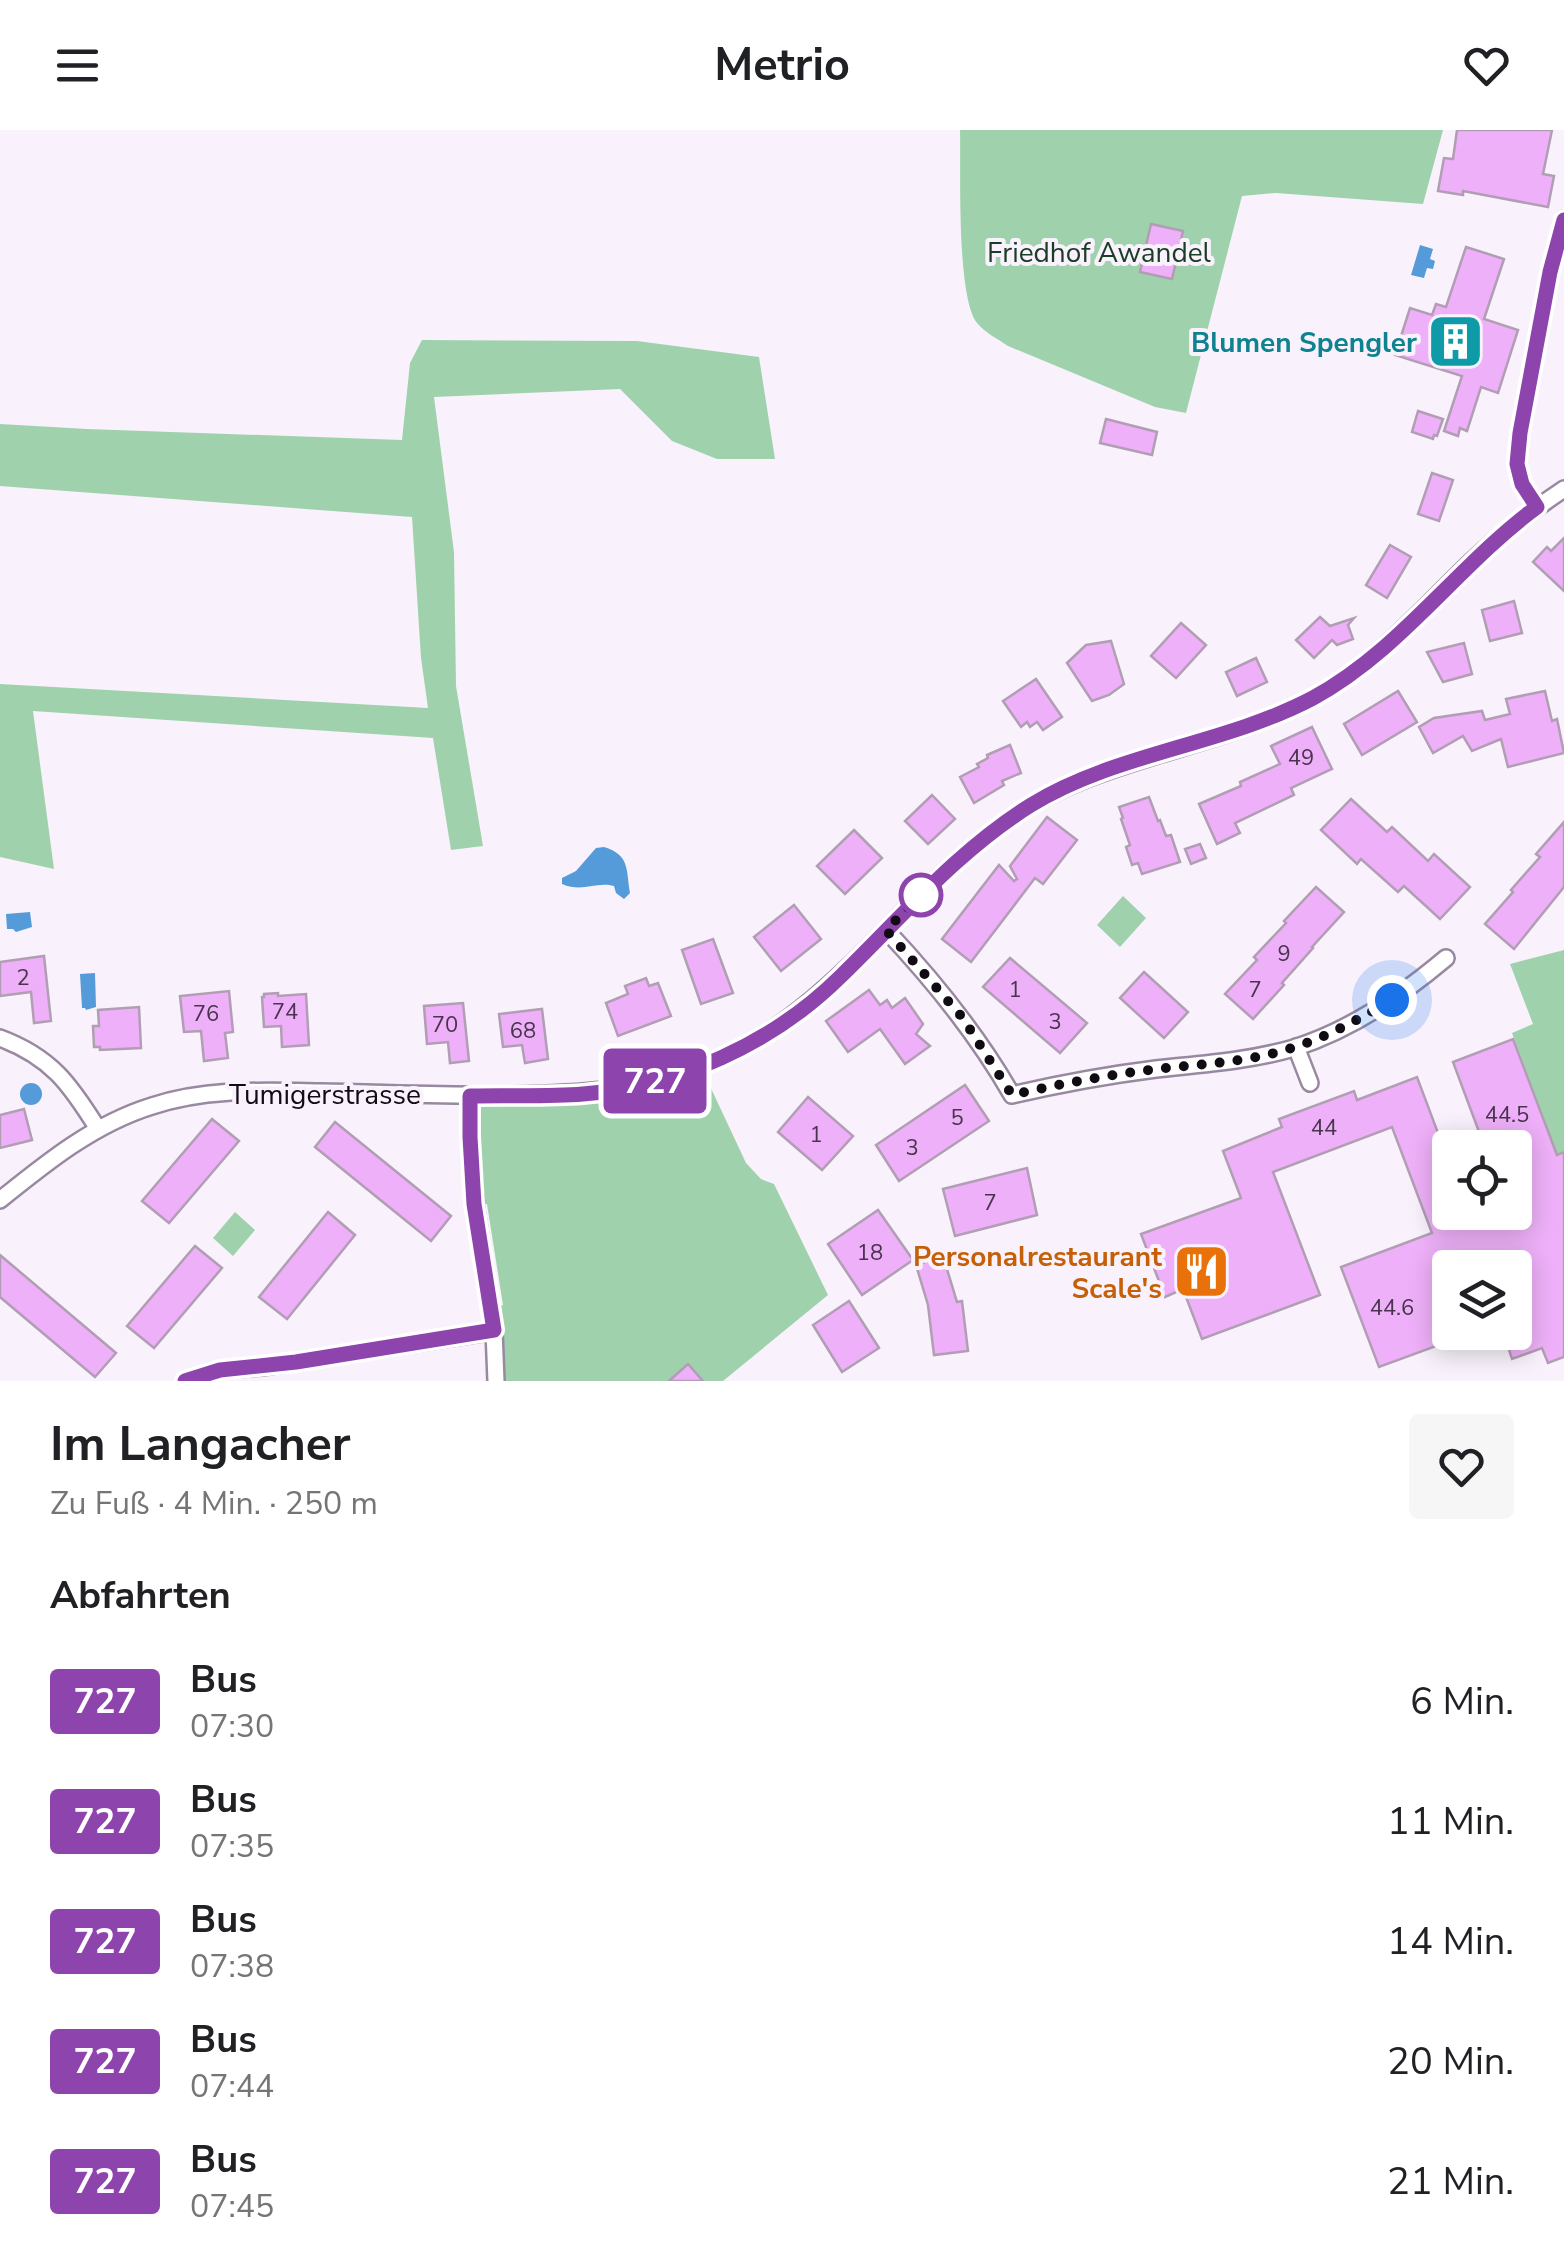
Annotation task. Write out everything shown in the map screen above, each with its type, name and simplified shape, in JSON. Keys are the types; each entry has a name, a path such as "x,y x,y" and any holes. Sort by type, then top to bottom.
{"street":[{"path":"1537,507 1522,484 1517,464 1550,272 1564,220"},
{"name":"Tumigerstrasse","path":"0,1200 52,1158 98,1128 155,1104 201,1094 584,1094 645,1084 701,1067 764,1036 808,1004 959,858 1036,802 1096,775 1274,716 1353,674 1496,539 1564,489"},
{"path":"886,930 962,1017 1012,1095 1151,1070 1236,1061 1296,1047 1345,1027 1392,1000 1446,958"},
{"path":"0,1038 38,1056 71,1086 98,1128"},
{"path":"1296,1047 1310,1083"},
{"path":"470,1096 474,1204 494,1330 496,1381"},
{"path":"185,1381 220,1370 296,1362 494,1330"}],"green space":[{"name":"Friedhof Awandel","path":"960,130 1443,130 1423,204 1276,193 1242,196 1186,413 1155,407 1008,346 977,323 970,309 963,260"},
{"path":"422,340 637,341 759,357 775,459 717,459 672,441 620,389 434,397 454,552 456,686 483,846 451,850 433,738 33,711 54,869 0,857 0,684 428,708 412,517 0,486 0,424 402,440 410,363"},
{"path":"1123,896 1146,918 1120,947 1097,925"},
{"path":"1564,950 1564,1151 1557,1154 1512,1033 1533,1024 1510,964"},
{"path":"701,1067 746,1163 761,1179 774,1184 828,1295 723,1381 703,1381 688,1365 669,1381 496,1381 491,1308 503,1305 487,1204 475,1204 470,1095 584,1094"},
{"path":"235,1212 255,1230 233,1256 213,1238"}],"water":[{"path":"1420,245 1433,249 1430,259 1435,261 1424,278 1411,275"},
{"path":"604,847 618,854 625,864 630,893 624,899 614,886 562,884 562,878 576,871 596,848"},
{"path":"30,912 32,927 16,932 7,929 6,914"},
{"path":"95,973 96,1007 86,1010 82,1008 80,974"},
{"path":"31,1083 39,1086 39,1102 31,1105 23,1102 20,1094 23,1086"}],"building":[{"path":"1457,130 1552,130 1543,174 1554,176 1548,207 1463,191 1463,195 1438,191 1444,158 1453,159"},
{"path":"1151,224 1183,231 1172,279 1140,272"},
{"name":"Blumen Spengler","path":"1466,247 1504,259 1484,319 1518,330 1498,393 1481,387 1467,431 1460,428 1458,436 1444,431 1462,376 1395,355 1410,308 1432,315 1436,304 1446,307"},
{"path":"1418,411 1443,419 1433,439 1412,432"},
{"path":"1106,419 1157,432 1152,455 1100,443"},
{"path":"1432,473 1453,480 1439,521 1418,514"},
{"path":"1564,538 1564,591 1533,562 1547,547 1551,551"},
{"path":"1390,545 1411,557 1387,598 1366,585"},
{"path":"1514,601 1522,633 1490,641 1482,610"},
{"path":"1320,617 1330,626 1354,618 1348,625 1353,639 1337,645 1332,640 1314,658 1296,640"},
{"path":"1181,623 1206,645 1176,678 1151,656"},
{"path":"1111,641 1124,684 1092,701 1067,663 1086,645"},
{"path":"1464,643 1472,674 1443,682 1427,652"},
{"path":"1256,658 1267,682 1237,696 1226,672"},
{"path":"1036,679 1062,717 1043,730 1037,722 1021,727 1003,701"},
{"path":"1398,691 1417,722 1362,755 1344,724"},
{"path":"1545,691 1552,721 1557,719 1564,753 1508,767 1501,739 1472,751 1463,736 1433,753 1419,727 1434,718 1482,711 1485,720 1510,714 1506,699"},
{"path":"1312,727 1332,769 1291,788 1294,795 1235,823 1240,833 1217,844 1199,804 1280,764 1271,746"},
{"path":"1010,745 1021,773 1002,781 1004,785 974,803 960,777 979,767 977,764 987,755"},
{"path":"932,795 955,819 928,844 905,821"},
{"path":"1149,797 1166,836 1171,835 1180,862 1142,874 1138,863 1132,865 1119,807"},
{"path":"1351,799 1387,832 1392,827 1428,861 1434,854 1470,887 1440,919 1404,886 1398,892 1361,859 1357,864 1321,830"},
{"path":"1047,817 1077,840 1043,884 1035,878 971,962 942,939 999,865 1014,881 1017,879 1010,866"},
{"path":"1564,822 1564,887 1514,949 1485,924"},
{"path":"854,830 882,858 845,894 817,866"},
{"path":"1200,844 1206,858 1191,864 1185,849"},
{"path":"1316,887 1344,912 1253,1019 1225,994"},
{"path":"794,905 821,939 781,971 754,937"},
{"path":"713,939 733,993 701,1004 682,950"},
{"path":"44,956 51,1021 34,1023 31,992 0,996 0,962"},
{"path":"1010,958 1087,1023 1060,1053 983,987"},
{"path":"1144,972 1188,1012 1164,1038 1120,998"},
{"path":"646,978 649,986 658,983 671,1016 618,1036 606,1003 628,994 625,986"},
{"path":"869,990 880,1005 887,1000 892,1008 905,998 923,1024 916,1034 930,1046 905,1064 880,1029 848,1052 826,1021"},
{"path":"229,991 233,1032 225,1033 228,1058 204,1061 201,1031 184,1032 180,996"},
{"path":"306,994 309,1045 282,1047 281,1026 264,1027 262,997"},
{"path":"463,1003 469,1061 450,1063 448,1042 427,1044 424,1006"},
{"path":"139,1007 141,1048 94,1047 93,1026 99,1026 98,1010"},
{"path":"542,1009 548,1059 525,1063 522,1045 503,1047 499,1014"},
{"path":"1513,1039 1557,1155 1564,1152 1564,1357 1548,1363 1542,1348 1512,1359 1509,1350 1532,1350 1532,1250 1432,1250 1432,1348 1379,1367 1341,1267 1432,1233 1392,1127 1273,1172 1320,1295 1202,1339 1183,1289 1165,1297 1141,1234 1241,1198 1223,1151 1282,1127 1279,1119 1354,1091 1357,1100 1417,1077 1437,1130 1432,1130 1432,1230 1532,1230 1532,1130 1478,1130 1453,1062"},
{"path":"965,1085 989,1121 899,1181 876,1145"},
{"path":"808,1097 853,1136 822,1170 778,1132"},
{"path":"24,1109 32,1140 0,1148 0,1115"},
{"path":"212,1119 239,1141 169,1223 142,1201"},
{"path":"335,1122 451,1216 431,1241 315,1147"},
{"path":"1027,1168 1037,1215 955,1236 943,1189"},
{"path":"878,1210 913,1260 862,1295 828,1244"},
{"path":"328,1212 355,1235 287,1319 259,1297"},
{"path":"195,1246 222,1268 154,1348 127,1326"},
{"path":"0,1255 116,1353 95,1377 0,1297"},
{"path":"943,1256 957,1302 962,1301 968,1351 934,1355 928,1305 916,1265"},
{"path":"849,1301 879,1348 842,1372 813,1325"},
{"path":"688,1364 703,1381 669,1381"}],"bus line":[{"name":"727","path":"185,1381 220,1370 262,1367 494,1330 474,1204 470,1096 584,1094 645,1084 722,1058 764,1036 808,1004 959,858 1036,802 1096,775 1274,716 1353,674 1510,526 1537,507 1522,484 1517,464 1528,381 1564,220"}],"place":[{"name":"Blumen Spengler","path":"1456,342"},
{"name":"Personalrestaurant Scale's","path":"1201,1272"}],"route":[{"path":"921,895 886,930 962,1017 1012,1095 1151,1070 1236,1061 1296,1047 1345,1027 1392,1000"}]}
